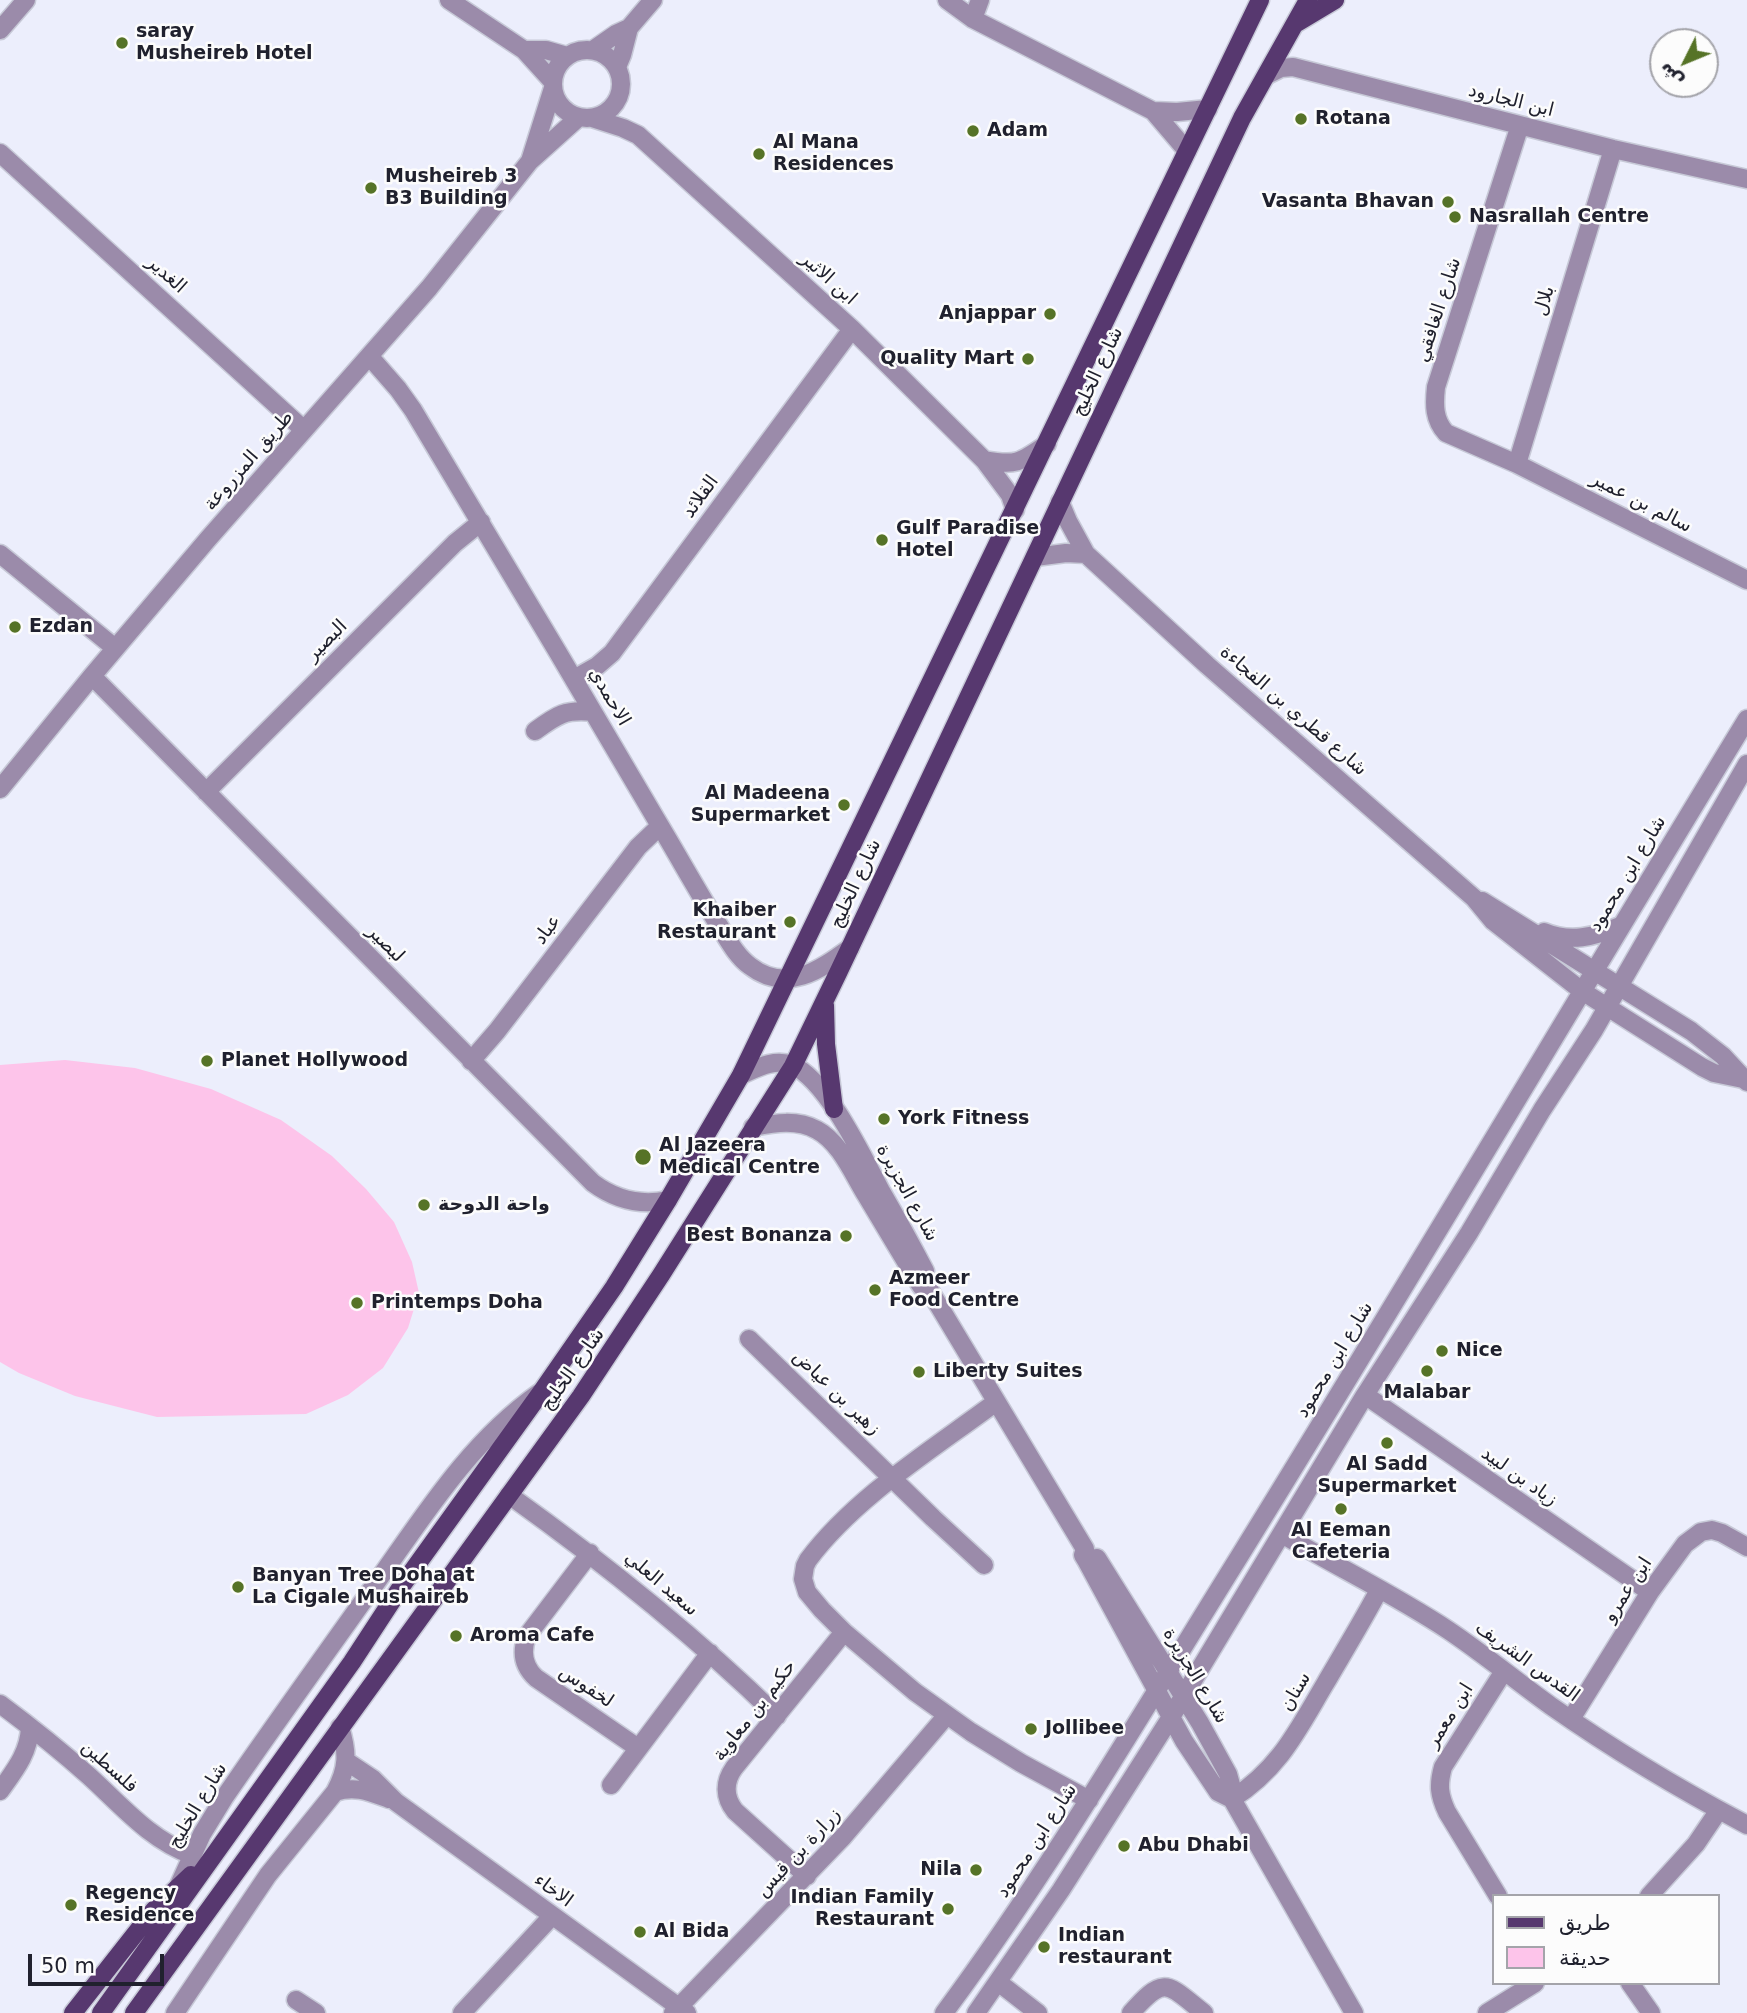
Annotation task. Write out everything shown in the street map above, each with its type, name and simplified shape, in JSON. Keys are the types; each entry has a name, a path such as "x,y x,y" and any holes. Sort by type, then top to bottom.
{"main road":[{"name":"شارع الخليج","path":"73,2013 142,1923 200,1859 352,1662 403,1584 614,1287 668,1200 741,1075 789,979 1260,0"},
{"name":"شارع الخليج","path":"134,2013 581,1396 793,1066 1242,118 1308,0"},
{"path":"1292,26 1335,0"},
{"path":"825,1001 826,1044 834,1109"},
{"name":"شارع الخليج","path":"101,2013 200,1859"},
{"name":"شارع الخليج","path":"142,2013 146,1995"}],"street":[{"path":"0,30 26,0"},
{"path":"449,0 524,50 553,85"},
{"path":"593,50 629,28 653,0"},
{"path":"947,0 973,19 1153,111 1187,151"},
{"path":"973,19 980,0"},
{"path":"617,67 629,28"},
{"path":"524,50 545,50 567,56"},
{"path":"579,50 593,50 611,59 617,67 621,84 616,102 606,112 585,117 566,111 557,101 553,85 556,67 567,56 579,50"},
{"name":"ابن الجارود","path":"1267,75 1281,68 1293,67 1613,149 1747,179"},
{"name":"طريق المزروعة","path":"530,161 553,85"},
{"name":"ابن الاثير","path":"616,102 638,135 852,328 984,460 1010,495 1015,510"},
{"path":"1153,111 1187,112 1208,109"},
{"name":"طريق المزروعة","path":"0,789 115,648 429,288 530,161 585,117"},
{"name":"ابن الاثير","path":"585,117 638,135"},
{"name":"شارع الغافقي","path":"1517,464 1446,433 1435,414 1435,399 1436,387 1520,125"},
{"name":"بلال","path":"1517,464 1613,149"},
{"name":"الغدير","path":"0,153 304,430"},
{"name":"القلائد","path":"574,680 612,653 852,328"},
{"name":"الاحمدي","path":"370,357 398,388 413,410 704,901 739,954 750,966 763,973 775,978 789,979"},
{"path":"984,460 1014,464 1047,444"},
{"name":"سالم بن عمير","path":"1517,464 1747,580"},
{"name":"شارع قطري بن الفجاءة","path":"1060,502 1086,554 1208,665 1474,898 1493,921 1582,991 1702,1067 1745,1081"},
{"name":"البصير","path":"206,792 455,542 481,522"},
{"path":"1035,557 1066,553 1086,554"},
{"path":"0,554 115,648"},
{"name":"لبصير","path":"92,676 585,1175 602,1190 633,1202 668,1200"},
{"path":"559,714 574,680"},
{"path":"535,731 559,714 593,712"},
{"name":"شارع ابن محمود","path":"944,2013 1028,1894 1157,1692 1747,719"},
{"path":"975,2013 1061,1890 1171,1717 1365,1395 1469,1233 1542,1110 1608,1007 1747,764"},
{"name":"عباد","path":"471,1061 638,848 660,826"},
{"name":"شارع قطري بن الفجاءة","path":"1474,898 1508,916 1691,1031 1716,1048 1745,1081"},
{"path":"1508,916 1554,936 1571,939 1600,934 1620,926"},
{"path":"789,979 813,972 850,948"},
{"path":"741,1075 770,1063 793,1066"},
{"name":"شارع الجزيرة","path":"793,1066 814,1083 852,1136 924,1269 930,1282 930,1291"},
{"name":"شارع الجزيرة","path":"753,1127 781,1122 796,1123 819,1131 838,1150 921,1286 930,1291 1085,1549 1093,1553 1183,1695 1228,1773 1233,1792 1231,1799"},
{"name":"زهير بن عياض","path":"749,1339 984,1565"},
{"name":"شارع الخليج","path":"200,1859 214,1814 235,1782 463,1462 500,1423 542,1391"},
{"name":"زياد بن لبيد","path":"1365,1395 1650,1592"},
{"path":"996,1402 841,1521 812,1555 805,1566 803,1579 807,1592 822,1610 915,1692 1021,1763 1089,1800"},
{"name":"سعيد العلي","path":"509,1494 639,1591 776,1716"},
{"name":"ابن عمرو","path":"1570,1719 1650,1592 1685,1544 1701,1532 1712,1530 1747,1547"},
{"name":"القدس الشريف","path":"1282,1534 1444,1628 1474,1647 1570,1719 1633,1760 1747,1825"},
{"name":"شارع الجزيرة","path":"1085,1549 1083,1555 1171,1717 1218,1792 1231,1799 1354,2013"},
{"name":"لخفوس","path":"590,1553 527,1636 524,1659 536,1678 638,1748"},
{"name":"سنان","path":"1231,1799 1269,1770 1289,1746 1379,1590"},
{"name":"حكيم بن معاوية","path":"807,1876 735,1811 726,1793 730,1773 776,1716 850,1637"},
{"path":"611,1785 710,1653"},
{"name":"ابن معمر","path":"1497,1894 1447,1812 1440,1797 1438,1783 1443,1767 1504,1671"},
{"name":"فلسطين","path":"0,1704 72,1761 156,1837 200,1859"},
{"name":"زرارة بن قيس","path":"680,2011 879,1797 947,1715"},
{"path":"0,1791 23,1757 30,1727"},
{"path":"175,2013 268,1875 335,1792 346,1761 340,1727"},
{"name":"الاخاء","path":"346,1761 373,1779 396,1802 680,2011"},
{"name":"الاخاء","path":"335,1792 363,1789 396,1802"},
{"path":"1651,1894 1696,1844 1719,1810"},
{"path":"463,2013 552,1916"},
{"path":"998,1982 1038,2013"},
{"path":"1488,2013 1532,1985"},
{"path":"1631,1985 1651,2013"},
{"path":"1131,2013 1151,1991 1162,1987 1173,1990 1204,2013"},
{"path":"296,2000 316,2013"}],"green space":[{"path":"65,1060 135,1068 211,1089 281,1120 332,1156 366,1189 394,1222 412,1262 419,1293 408,1328 383,1368 348,1395 306,1414 157,1417 75,1396 19,1373 0,1362 0,1065"}],"place":[{"name":"saray Musheireb Hotel","path":"122,43"},
{"name":"Rotana","path":"1301,119"},
{"name":"Adam","path":"973,131"},
{"name":"Al Mana Residences","path":"759,154"},
{"name":"Musheireb 3 B3 Building","path":"371,188"},
{"name":"Vasanta Bhavan","path":"1448,202"},
{"name":"Nasrallah Centre","path":"1455,217"},
{"name":"Anjappar","path":"1050,314"},
{"name":"Quality Mart","path":"1028,359"},
{"name":"Gulf Paradise Hotel","path":"882,540"},
{"name":"Ezdan","path":"15,627"},
{"name":"Al Madeena Supermarket","path":"844,805"},
{"name":"Khaiber Restaurant","path":"790,922"},
{"name":"Planet Hollywood","path":"207,1061"},
{"name":"York Fitness","path":"884,1119"},
{"name":"Al Jazeera Medical Centre","path":"643,1157"},
{"name":"واحة الدوحة","path":"424,1205"},
{"name":"Best Bonanza","path":"846,1236"},
{"name":"Azmeer Food Centre","path":"875,1290"},
{"name":"Printemps Doha","path":"357,1303"},
{"name":"Nice","path":"1442,1351"},
{"name":"Malabar","path":"1427,1371"},
{"name":"Liberty Suites","path":"919,1372"},
{"name":"Al Sadd Supermarket","path":"1387,1443"},
{"name":"Al Eeman Cafeteria","path":"1341,1509"},
{"name":"Banyan Tree Doha at La Cigale Mushaireb","path":"238,1587"},
{"name":"Aroma Cafe","path":"456,1636"},
{"name":"Jollibee","path":"1031,1729"},
{"name":"Abu Dhabi","path":"1124,1846"},
{"name":"Nila","path":"976,1870"},
{"name":"Regency Residence","path":"71,1905"},
{"name":"Indian Family Restaurant","path":"948,1909"},
{"name":"Al Bida","path":"640,1932"},
{"name":"Indian restaurant","path":"1044,1947"}]}
